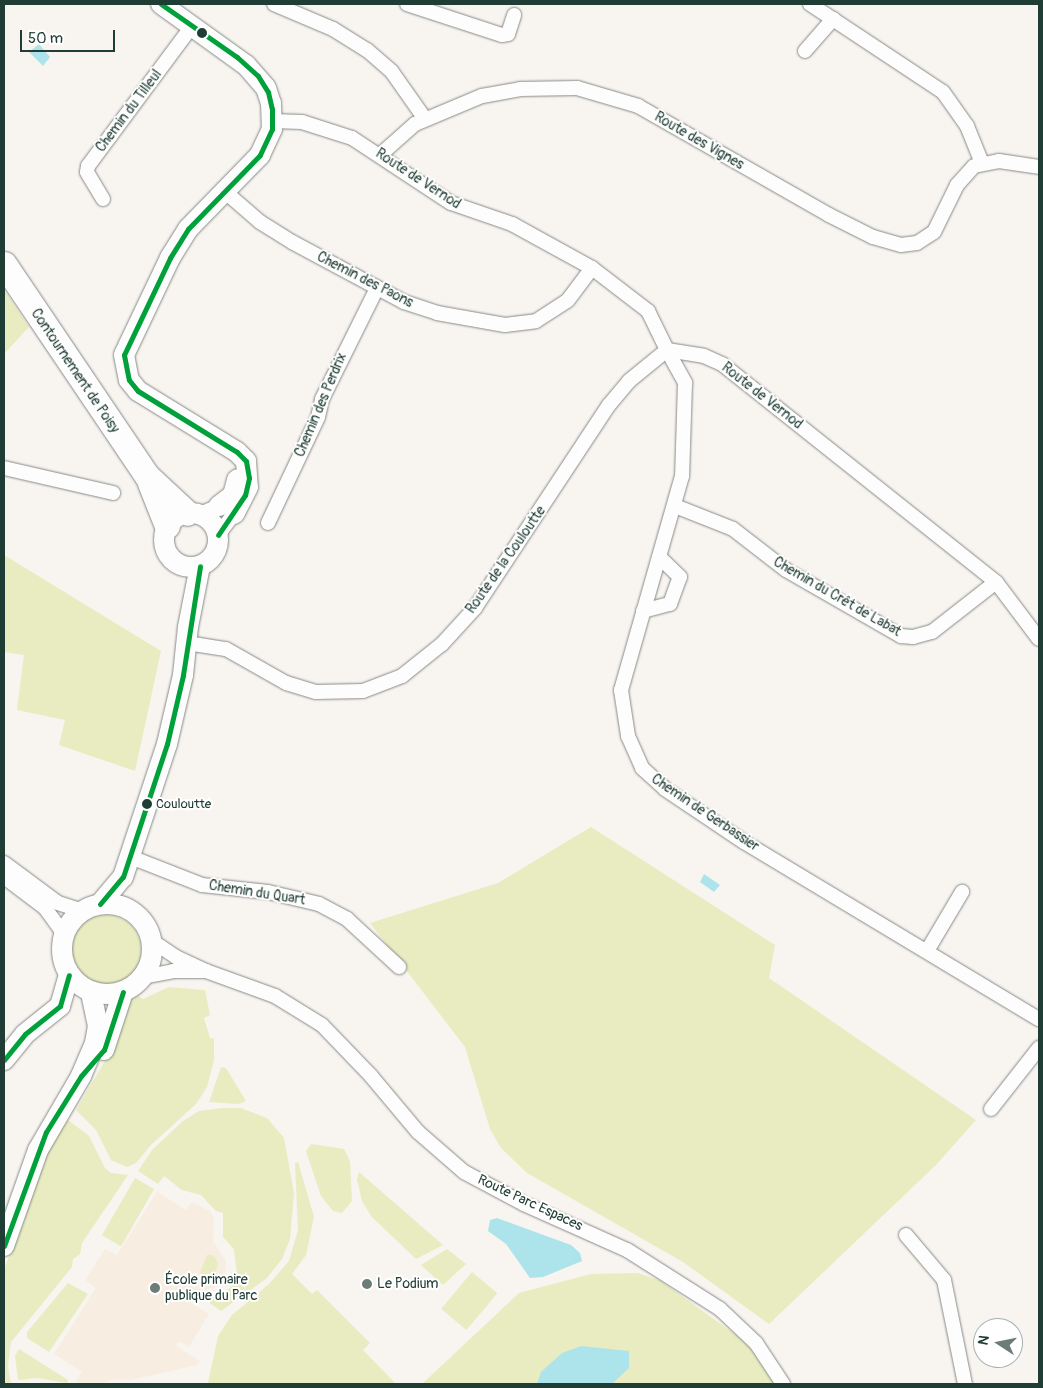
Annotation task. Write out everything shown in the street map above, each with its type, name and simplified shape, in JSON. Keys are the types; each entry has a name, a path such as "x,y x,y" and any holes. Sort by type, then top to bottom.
{"highway":[{"name":"Contournement de Poisy","path":"4,264 147,476 185,518"}],"main road":[{"path":"161,4 237,57 258,76 270,98 272,121 260,155 207,207 170,258 125,348 124,361 129,380 143,396 231,449 237,471 236,486 226,510"},
{"path":"176,563 192,567 200,566 214,554 218,534 211,521 185,518 166,550 176,563 186,600 188,635"},
{"path":"133,912 123,877 128,856 167,744 179,699 200,566"},
{"path":"91,908 123,906 133,912 143,922 151,940 151,962 143,977 123,992 107,995 91,992 69,974 63,962 64,934 123,877"},
{"path":"4,1060 25,1034 60,1006 69,974"},
{"path":"82,1076 98,1034 91,992"},
{"path":"4,1246 42,1140 82,1076 104,1050 123,992"}],"street":[{"path":"274,4 333,29 367,50 392,72 425,119"},
{"path":"407,4 502,35 508,34 514,16"},
{"path":"810,4 943,92 967,126 982,163 1008,162 1039,167"},
{"path":"805,51 832,19"},
{"name":"Chemin du Tilleul","path":"103,199 86,172 88,166 192,26"},
{"name":"Route des Vignes","path":"380,155 391,142 425,119 504,91 577,88 599,92 647,111 829,215 873,237 901,244 917,243 934,232 962,178 982,163"},
{"name":"Route de Vernod","path":"272,121 286,120 322,127 356,141 451,203 512,224 592,268 648,311 667,350 704,356 722,364 996,582 1039,639"},
{"name":"Chemin des Paons","path":"223,190 273,231 377,288 422,309 515,325 536,321 558,308 577,291 592,268"},
{"name":"Chemin des Perdrix","path":"268,523 318,417 322,399 377,288"},
{"name":"Chemin de Gerbassier","path":"667,350 685,389 684,452 675,506 623,678 621,700 628,736 642,768 666,789 744,842 1039,1019"},
{"name":"Route de la Couloutte","path":"188,635 226,649 286,683 316,692 363,690 402,676 442,644 475,608 609,405 629,381 667,350"},
{"path":"4,468 113,493"},
{"name":"Chemin du Crêt de Labat","path":"675,506 733,529 786,570 901,636 913,637 932,632 996,582"},
{"path":"185,518 226,510 218,534"},
{"path":"643,611 670,604 680,577 659,557"},
{"name":"Chemin du Quart","path":"128,856 202,885 268,892 320,904 347,919 399,967"},
{"path":"4,863 58,903 91,908"},
{"path":"4,877 45,908 64,934"},
{"path":"927,951 962,892"},
{"name":"Route Parc Espaces","path":"151,940 176,957 206,971 275,996 322,1025 364,1068 418,1132 464,1172 524,1204 627,1250 713,1304 756,1343 784,1384"},
{"name":"Route Parc Espaces","path":"143,977 173,971 206,971"},
{"path":"992,1109 1039,1048"},
{"path":"906,1235 944,1280 965,1384"}],"shaded area":[{"name":"École primaire publique du Parc","path":"157,1192 186,1210 192,1202 210,1211 214,1218 213,1241 226,1261 225,1273 219,1284 209,1291 197,1294 191,1303 209,1314 189,1347 179,1341 176,1346 200,1361 197,1365 131,1380 114,1379 99,1384 79,1384 76,1382 82,1372 54,1354 96,1288 85,1280 105,1249 117,1255"}],"green space":[{"path":"4,290 29,327 4,354"},
{"path":"4,555 161,651 135,771 59,745 65,720 17,710 24,655 4,652"},
{"path":"591,827 775,945 769,978 976,1120 936,1165 769,1324 683,1262 527,1173 501,1148 490,1129 465,1047 370,923 498,883"},
{"path":"99,915 113,915 126,921 135,930 141,943 139,963 131,975 113,985 99,985 86,979 77,970 71,957 71,943 77,930 86,921"},
{"path":"169,987 205,990 210,1015 204,1018 210,1038 214,1039 214,1060 207,1087 196,1104 151,1145 136,1163 127,1167 111,1160 96,1130 76,1110 116,1042 124,1002 137,995 143,999"},
{"path":"221,1067 226,1068 246,1101 239,1104 209,1102"},
{"path":"241,1108 267,1118 284,1138 294,1193 290,1239 282,1259 267,1278 221,1311 205,1300 223,1294 235,1283 237,1275 234,1249 223,1237 223,1213 216,1211 201,1195 182,1190 164,1176 158,1184 138,1171 152,1150 183,1121 199,1111"},
{"path":"68,1120 89,1136 105,1168 111,1173 128,1175 82,1243 80,1254 73,1259 72,1267 11,1342 8,1366 11,1384 4,1384 4,1270 47,1150"},
{"path":"311,1144 344,1149 350,1161 352,1201 342,1213 333,1211 321,1196 306,1151"},
{"path":"298,1162 314,1217 306,1255 292,1274 312,1294 317,1290 370,1343 363,1350 396,1384 208,1383 218,1336 232,1315 269,1284 289,1261 298,1230 295,1163"},
{"path":"359,1172 443,1245 416,1259 371,1216 362,1201 357,1179"},
{"path":"135,1178 154,1189 121,1246 102,1235"},
{"path":"447,1249 466,1264 443,1285 421,1265"},
{"path":"207,1255 213,1255 218,1263 215,1275 207,1280 200,1272"},
{"path":"472,1272 497,1293 466,1330 441,1309"},
{"path":"638,1273 661,1281 747,1343 774,1384 422,1384 519,1293 591,1274"},
{"path":"68,1283 88,1294 49,1352 27,1338 27,1332"},
{"path":"19,1349 68,1380 67,1383 38,1378 18,1380 15,1356"}],"water":[{"path":"39,44 50,57 43,66 29,52"},
{"path":"704,874 720,885 714,892 700,882"},
{"path":"497,1218 571,1245 580,1253 582,1261 543,1277 530,1278 506,1244 488,1231 490,1220"},
{"path":"581,1346 629,1351 629,1368 612,1384 537,1384 541,1372 562,1353"}],"transit line":[{"path":"161,4 237,57 258,76 268,92 272,109 272,129 260,155 188,229 170,258 124,355 129,380 138,391 237,452 246,461 249,478 245,495 218,535"},
{"path":"100,904 123,877 167,744 183,675 200,566"},
{"path":"4,1060 25,1034 60,1006 69,975"},
{"path":"4,1246 46,1132 81,1076 104,1050 123,992"}],"place":[{"name":"Couloutte","path":"147,804"},
{"name":"Le Podium","path":"367,1284"},
{"name":"École primaire publique du Parc","path":"155,1288"}]}
